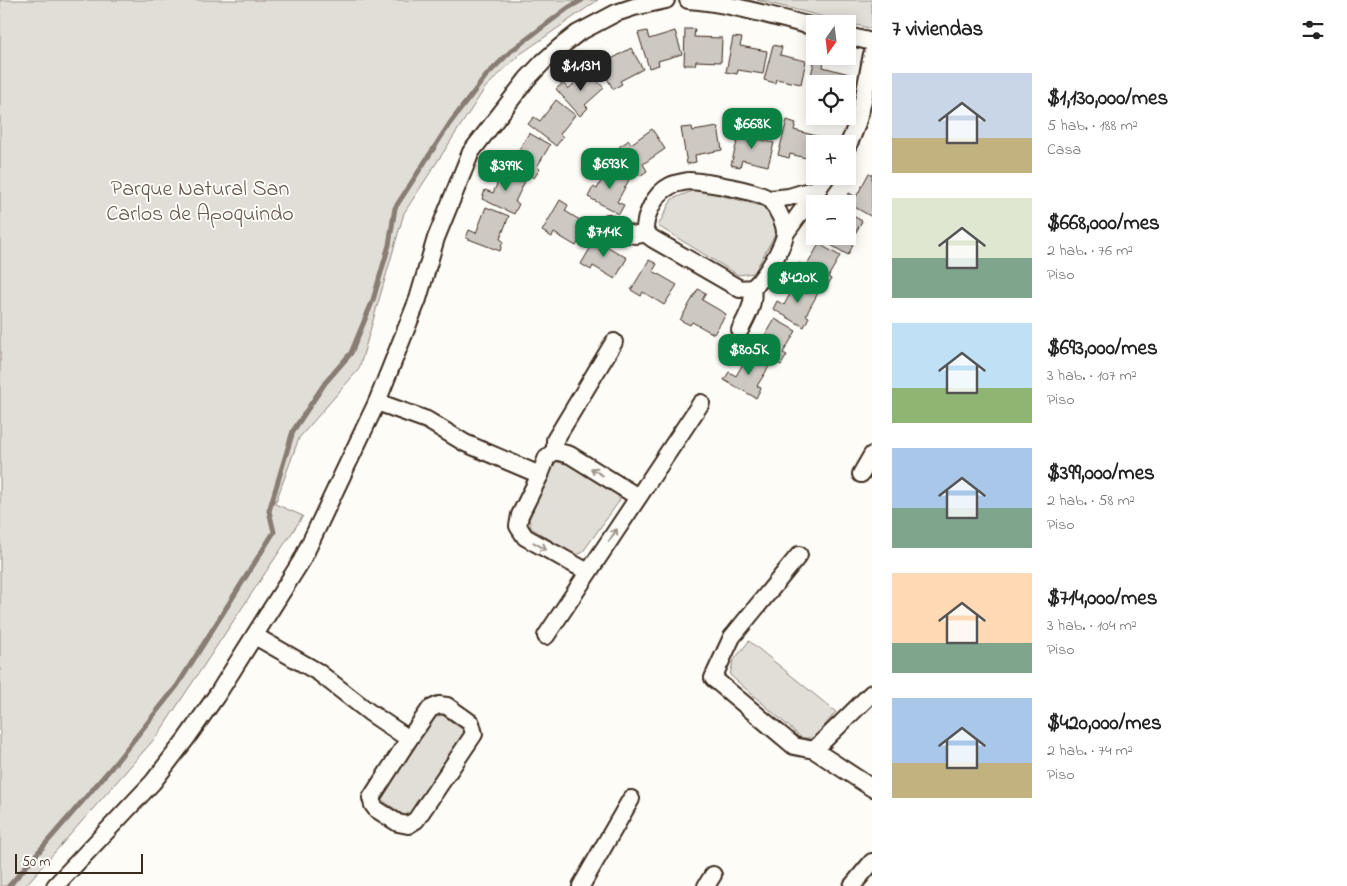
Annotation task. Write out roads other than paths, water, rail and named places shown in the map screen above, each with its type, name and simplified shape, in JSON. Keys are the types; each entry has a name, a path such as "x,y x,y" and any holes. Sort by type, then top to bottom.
{"street":[{"path":"57,885 153,782 186,739 255,636 302,560 377,402 418,298 436,238 471,152 542,62 560,46 578,33 616,13 666,0"},
{"path":"688,0 746,10 806,25"},
{"path":"856,38 872,42"},
{"path":"853,135 872,54"},
{"path":"816,185 789,196 770,199 709,182 689,181 678,183 669,186 654,201 644,223 645,233 652,239 740,289 752,288 762,280 777,254 785,234 821,185"},
{"path":"770,199 780,215 785,234"},
{"path":"608,223 628,234 637,236 645,233"},
{"path":"740,330 754,298 752,288"},
{"path":"555,451 555,440 614,342"},
{"path":"377,402 427,420 464,443 540,475"},
{"path":"546,636 701,404"},
{"path":"588,572 525,538 518,526 520,515 540,475 547,456 555,451 570,455 638,497"},
{"path":"861,474 872,455"},
{"path":"799,555 732,637 713,678 794,746 814,750 872,788"},
{"path":"255,636 318,672 369,712 409,738"},
{"path":"814,750 872,693"},
{"path":"439,705 447,706 471,723 474,730 472,738 416,820 408,825 403,825 376,809 371,798 409,738 430,710 439,705"},
{"path":"581,886 631,799"},
{"path":"852,886 872,862"}],"waterway":[{"path":"9,886 112,767 177,686 274,532 269,511 293,431 325,383 351,353 373,300 389,245 395,208 450,123 486,76 511,51 568,8 582,0"}],"park label":[{"name":"Parque Natural San Carlos de Apoquindo","path":"200,200"}]}
